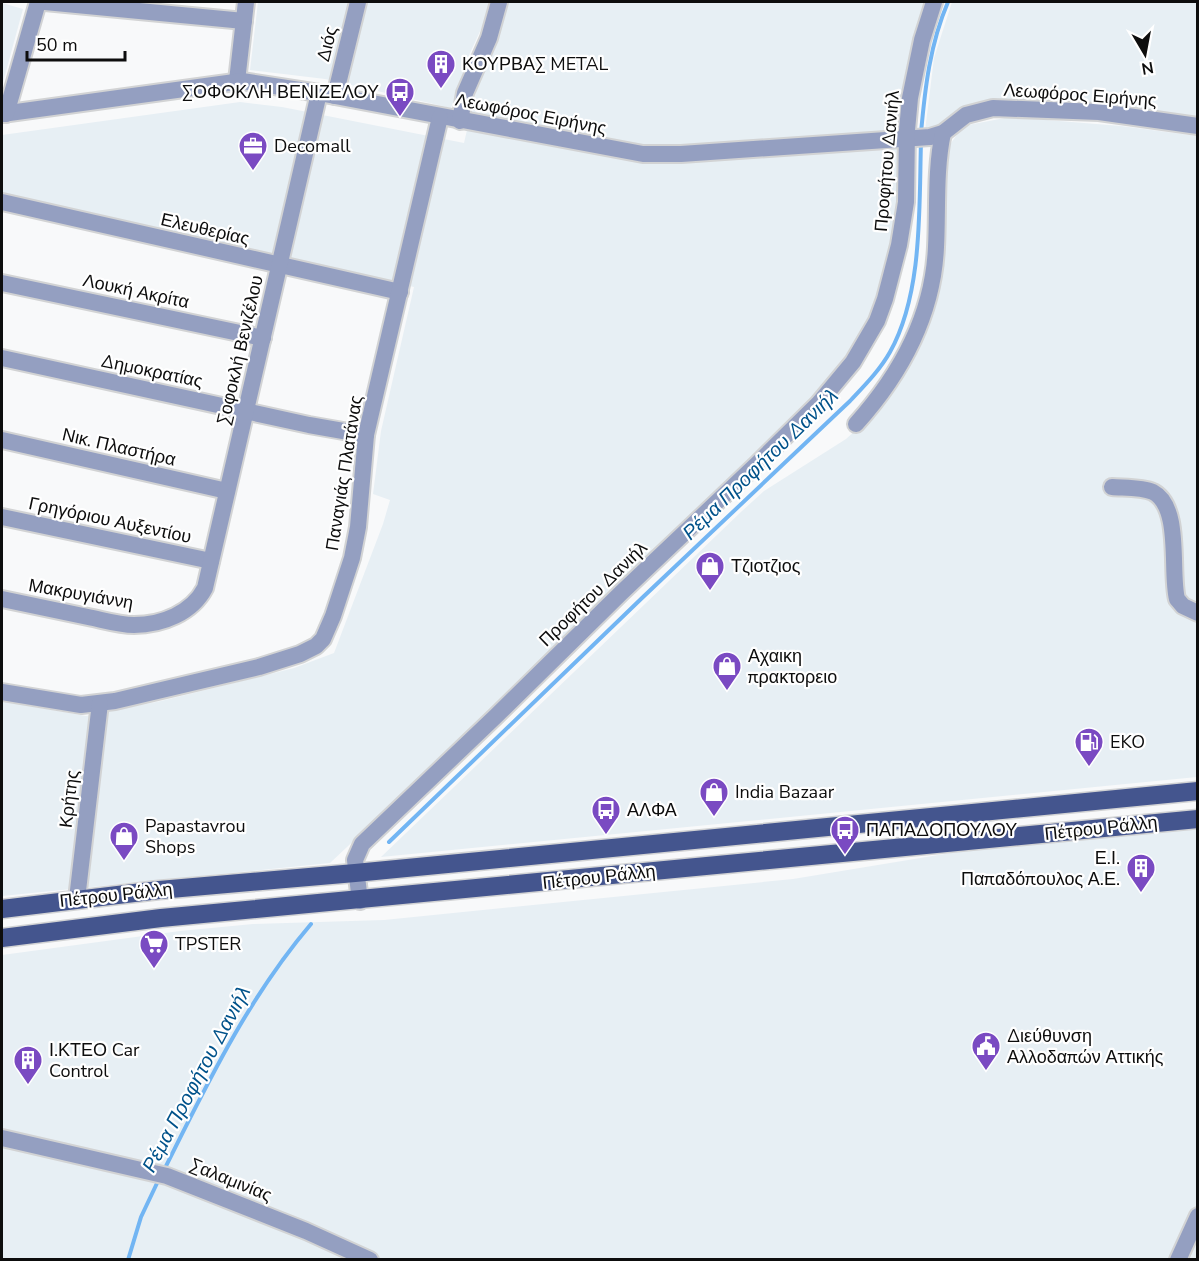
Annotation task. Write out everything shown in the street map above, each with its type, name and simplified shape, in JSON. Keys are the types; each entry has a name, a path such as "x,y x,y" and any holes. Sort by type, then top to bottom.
{"main road":[{"name":"Πέτρου Ράλλη","path":"2,909 77,899 1197,791"},
{"name":"Πέτρου Ράλλη","path":"2,938 161,918 360,901 1197,819"}],"street":[{"path":"4,114 38,2"},
{"path":"45,2 244,21"},
{"path":"237,81 246,2"},
{"name":"Διός","path":"327,94 358,2"},
{"path":"460,121 465,93 474,67 489,38 499,2"},
{"name":"Προφήτου Δανιήλ","path":"360,901 355,860 362,844 758,464 853,362 877,321 890,282 903,226 907,180 924,137 908,117 915,69 934,2"},
{"name":"Λεωφόρος Ειρήνης","path":"4,114 237,81 327,94 460,121 654,155 924,137 966,115 993,108 1099,112 1197,126"},
{"name":"Σοφοκλή Βενιζέλου","path":"187,610 201,597 205,588 279,266 327,94"},
{"name":"Παναγιάς Πλατάνας","path":"2,692 74,705 100,703 136,697 259,667 300,654 316,646 323,639 333,616 355,544 366,435 440,117"},
{"path":"856,424 879,398 897,371 918,328 930,295 935,268 939,152 924,137"},
{"name":"Ελευθερίας","path":"2,201 400,292"},
{"name":"Λουκή Ακρίτα","path":"2,283 263,338"},
{"name":"Δημοκρατίας","path":"2,358 246,412 366,435"},
{"name":"Νικ. Πλαστήρα","path":"2,440 228,491"},
{"path":"1112,487 1150,491 1162,499 1171,524 1178,599 1183,606 1197,613"},
{"name":"Γρηγόριου Αυξεντίου","path":"2,517 212,561"},
{"name":"Μακρυγιάννη","path":"2,599 134,625 176,616 187,610"},
{"name":"Κρήτης","path":"77,899 100,703"},
{"name":"Σαλαμινίας","path":"2,1138 160,1174 306,1231 370,1260"},
{"path":"1178,1260 1197,1216"}],"shaded area":[{"path":"258,2 491,2 451,108 325,79 250,70"},
{"path":"506,2 928,2 896,235 873,315 836,376 546,660 330,863 2,896 2,701 86,716 161,701 294,668 334,653 390,500 373,494 381,431 414,287 168,233 2,201 2,135 240,102 282,107 464,143 477,87 499,35"},
{"path":"952,2 1197,2 1197,121 962,108 942,125 925,131 934,58"},
{"path":"2,3 23,9 2,86"},
{"path":"1010,117 1121,126 1197,136 1197,777 381,857 764,491 846,439 866,421 923,327 946,152 958,133 968,125"},
{"path":"1197,825 1197,1259 2,1259 2,955 180,931 253,924 384,920 793,879 999,845"}],"waterway":[{"name":"Ρέμα Προφήτου Δανιήλ","path":"921,133 933,50 948,2"},
{"name":"Ρέμα Προφήτου Δανιήλ","path":"389,842 850,401 882,365 901,329 914,277 919,221 921,141"},
{"name":"Ρέμα Προφήτου Δανιήλ","path":"164,1170 230,1042 288,952 311,924"},
{"name":"Ρέμα Προφήτου Δανιήλ","path":"128,1260 141,1217 159,1179"}],"place":[{"name":"ΚΟΥΡΒΑΣ METAL","path":"441,90"},
{"name":"ΣΟΦΟΚΛΗ ΒΕΝΙΖΕΛΟΥ","path":"400,118"},
{"name":"Decomall","path":"253,172"},
{"name":"Τζιοτζιος","path":"710,592"},
{"name":"Αχαικη πρακτορειο","path":"727,692"},
{"name":"EKO","path":"1089,768"},
{"name":"India Bazaar","path":"714,818"},
{"name":"ΑΛΦΑ","path":"606,836"},
{"name":"ΠΑΠΑΔΟΠΟΥΛΟΥ","path":"845,856"},
{"name":"Papastavrou Shops","path":"124,862"},
{"name":"Ε.Ι. Παπαδόπουλος Α.Ε.","path":"1141,894"},
{"name":"TPSTER","path":"154,970"},
{"name":"Διεύθυνση Αλλοδαπών Αττικής","path":"986,1072"},
{"name":"Ι.ΚΤΕΟ Car Control","path":"28,1086"}]}
